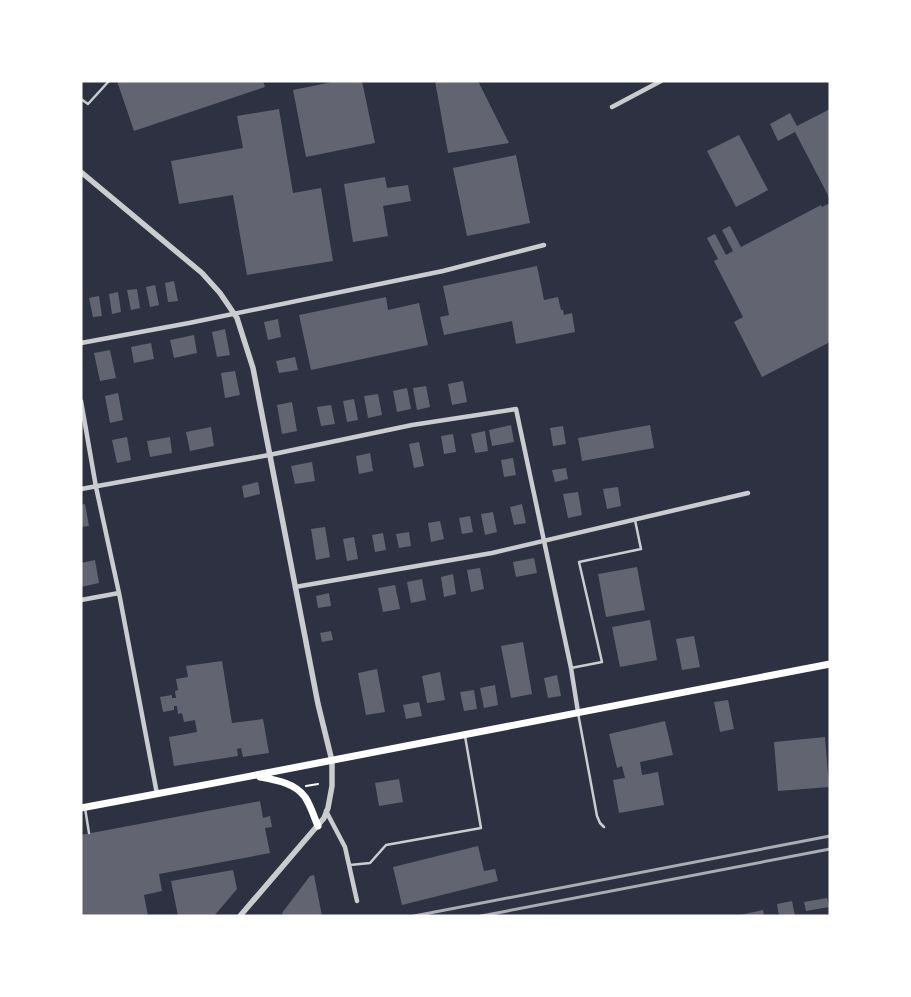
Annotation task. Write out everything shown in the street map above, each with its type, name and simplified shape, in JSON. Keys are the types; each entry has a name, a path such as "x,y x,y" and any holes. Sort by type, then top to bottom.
{"main road":[{"path":"83,808 830,664"},
{"path":"254,776 279,780 293,786 304,796 318,826"}],"street":[{"path":"612,107 661,81"},
{"path":"81,172 202,273 220,293 241,328 252,368 295,588 332,761 333,775 330,798 318,826 240,916"},
{"path":"81,343 443,271 544,244"},
{"path":"81,401 156,794"},
{"path":"81,489 269,455 412,425 516,409 571,668 578,712"},
{"path":"295,588 545,542 748,493"},
{"path":"81,600 119,593"},
{"path":"326,811 346,848 357,900"}],"lane":[{"path":"81,99 88,104 109,81"},
{"path":"571,668 602,662 579,562 641,549 635,520"},
{"path":"578,712 597,816 604,827"},
{"path":"350,865 370,863 386,845 481,828 465,735"},
{"path":"83,808 90,833"}],"path":[{"path":"304,788 318,784"}],"building":[{"path":"117,81 263,81 265,87 134,131"},
{"path":"337,81 362,81 375,143 306,157 293,90"},
{"path":"435,81 478,81 509,143 448,153"},
{"path":"279,109 293,193 321,188 333,261 247,275 233,195 179,204 171,161 243,148 237,116"},
{"path":"830,109 830,199 795,132 778,141 770,124 790,113 797,126"},
{"path":"739,135 768,190 736,207 707,151"},
{"path":"516,155 530,223 467,236 453,168"},
{"path":"385,177 387,188 408,185 411,201 383,206 388,236 353,242 344,184"},
{"path":"830,203 830,342 762,377 734,322 743,317 714,261 718,259 707,238 715,234 726,255 733,251 722,230 730,226 741,247 821,205 822,207"},
{"path":"537,266 544,300 558,297 564,315 572,313 575,332 516,344 512,321 444,335 440,317 449,315 443,286"},
{"path":"174,281 178,301 168,302 165,283"},
{"path":"155,285 159,305 150,307 146,287"},
{"path":"137,289 140,308 131,310 127,290"},
{"path":"118,292 121,312 112,314 109,294"},
{"path":"99,296 102,316 93,317 89,298"},
{"path":"386,297 388,310 419,303 428,345 311,370 299,315"},
{"path":"278,319 281,337 268,340 264,322"},
{"path":"225,329 230,355 217,357 212,332"},
{"path":"194,335 197,353 174,358 170,340"},
{"path":"151,343 154,359 134,363 131,347"},
{"path":"110,350 116,378 100,381 94,353"},
{"path":"295,357 298,370 279,373 276,361"},
{"path":"235,371 240,395 225,398 221,373"},
{"path":"463,381 467,402 452,405 448,384"},
{"path":"426,386 430,407 417,410 413,388"},
{"path":"407,388 411,409 397,412 393,391"},
{"path":"118,393 123,420 110,423 105,396"},
{"path":"378,394 382,415 368,418 364,396"},
{"path":"354,399 358,420 347,422 343,401"},
{"path":"292,402 297,431 282,434 277,405"},
{"path":"331,405 335,424 321,426 317,407"},
{"path":"511,425 514,442 492,446 489,430"},
{"path":"650,425 654,448 582,461 578,438"},
{"path":"563,426 566,444 553,446 550,428"},
{"path":"211,427 214,446 190,451 186,432"},
{"path":"485,431 488,451 475,453 471,434"},
{"path":"453,434 456,452 444,454 441,436"},
{"path":"127,437 131,460 117,463 112,440"},
{"path":"170,437 172,453 150,457 147,441"},
{"path":"419,442 424,466 414,468 409,444"},
{"path":"370,453 373,471 359,474 356,456"},
{"path":"513,458 516,475 504,477 501,460"},
{"path":"312,462 315,481 295,484 291,466"},
{"path":"566,468 568,479 555,482 552,470"},
{"path":"258,482 260,494 244,498 242,486"},
{"path":"618,487 621,506 607,509 603,489"},
{"path":"578,492 582,515 568,518 563,494"},
{"path":"85,504 89,526 81,527 81,505"},
{"path":"522,504 526,523 514,525 510,507"},
{"path":"493,512 497,532 485,535 481,514"},
{"path":"470,516 473,532 462,534 459,518"},
{"path":"440,521 444,539 431,542 428,523"},
{"path":"325,527 330,557 316,560 311,529"},
{"path":"409,532 411,546 399,548 396,534"},
{"path":"383,533 386,550 375,552 372,535"},
{"path":"354,537 358,559 347,561 343,539"},
{"path":"534,558 537,573 516,577 513,562"},
{"path":"95,560 99,583 81,587 81,563"},
{"path":"637,567 645,610 606,617 598,574"},
{"path":"480,568 484,589 471,592 467,570"},
{"path":"453,574 456,594 444,597 441,577"},
{"path":"422,579 426,600 411,603 407,582"},
{"path":"395,585 400,609 383,612 378,588"},
{"path":"329,593 331,606 318,608 316,596"},
{"path":"650,620 657,660 620,667 612,627"},
{"path":"331,631 333,640 322,642 320,633"},
{"path":"694,636 700,667 682,670 676,639"},
{"path":"523,642 532,694 511,698 501,646"},
{"path":"222,661 232,723 263,719 269,753 243,757 241,748 237,749 238,756 174,766 169,737 197,732 195,720 184,722 182,713 178,714 177,706 174,706 174,710 163,712 160,697 172,695 172,698 176,698 175,691 178,690 176,679 188,677 186,666"},
{"path":"377,669 385,712 366,715 358,673"},
{"path":"440,672 445,700 427,703 422,676"},
{"path":"557,675 561,696 548,698 544,678"},
{"path":"495,685 498,705 484,708 480,688"},
{"path":"474,690 477,709 464,711 460,692"},
{"path":"728,700 734,729 720,732 714,702"},
{"path":"419,702 422,716 406,719 403,705"},
{"path":"665,721 673,755 640,762 642,775 658,772 664,805 619,813 613,780 625,778 622,766 617,768 609,734"},
{"path":"825,737 829,787 778,791 774,742"},
{"path":"399,779 403,802 379,806 375,783"},
{"path":"260,801 263,818 270,816 272,827 265,828 270,853 159,874 162,891 144,895 148,916 81,916 81,835"},
{"path":"478,846 484,871 495,869 498,881 402,905 393,867"},
{"path":"233,870 237,889 214,916 178,916 171,881"},
{"path":"314,875 322,916 283,916 282,913 310,876"},
{"path":"827,898 829,907 806,911 804,902"},
{"path":"792,901 795,916 779,916 777,904"},
{"path":"763,910 764,916 740,916 740,915"}],"railway":[{"path":"414,916 830,836"},
{"path":"481,916 830,849"}]}
